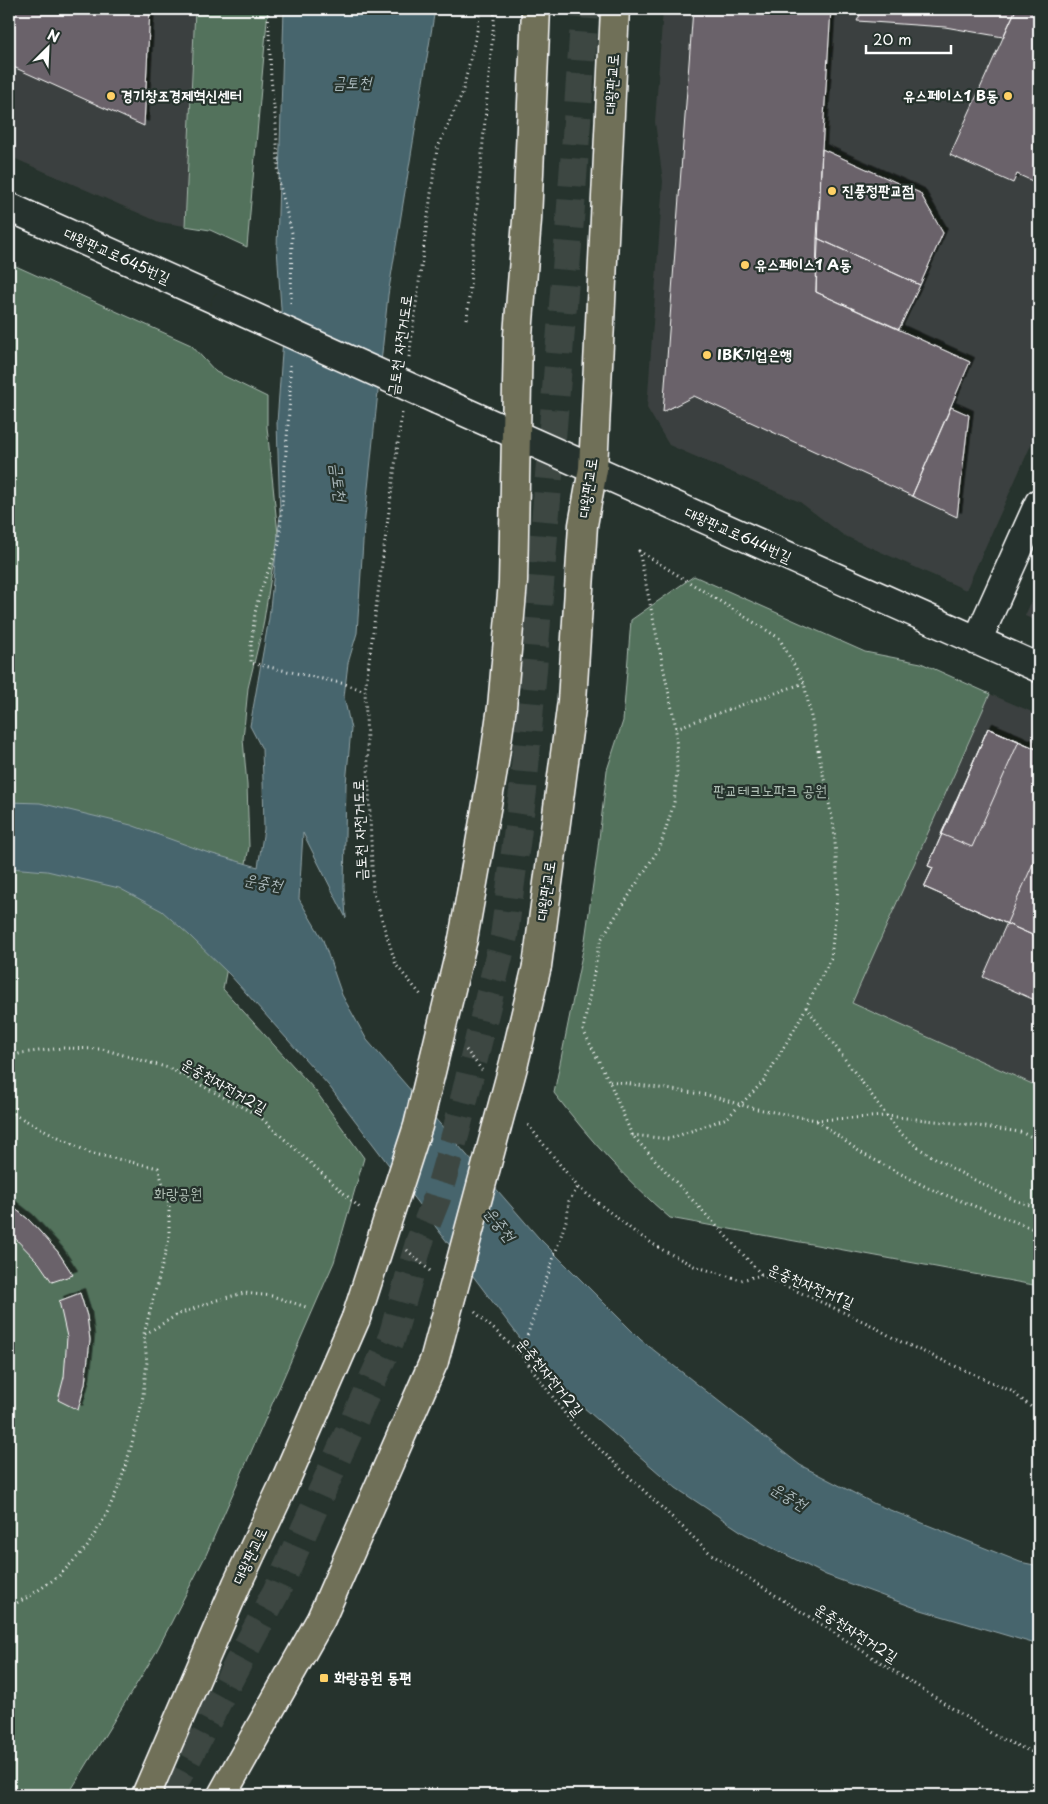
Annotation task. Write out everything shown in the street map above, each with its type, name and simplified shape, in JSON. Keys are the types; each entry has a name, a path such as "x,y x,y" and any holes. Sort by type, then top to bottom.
{"main road":[{"path":"515,434 518,336 527,220 536,9"},
{"name":"대왕판교로","path":"222,1795 320,1619 434,1361 514,1063 536,966 572,701 583,525 592,469 615,9"},
{"name":"대왕판교로","path":"146,1795 237,1584 282,1488 356,1318 418,1126 463,939 492,776 504,688 513,582 515,434"}],"street":[{"name":"대왕판교로645번길","path":"9,207 438,400"},
{"name":"대왕판교로644번길","path":"438,400 1039,668"},
{"path":"977,641 1039,503"}],"path":[{"name":"금토천 자전거도로","path":"408,366 437,149 462,94 477,31 480,9"},
{"path":"467,319 496,9"},
{"name":"금토천 자전거도로","path":"396,965 373,891 366,691 403,405"},
{"path":"632,1135 669,1139 727,1118 764,1081 831,958 838,888 834,827 804,683 779,638 639,551 676,728 677,772 674,803 660,847 600,941 583,1030 610,1081 632,1135 762,1275"},
{"path":"251,663 345,684 366,691"},
{"path":"676,728 804,683"},
{"path":"806,1007 899,1132 920,1149 957,1171 1014,1200 1039,1208"},
{"name":"운중천자전거2길","path":"9,1057 22,1053 63,1048 102,1049 169,1068 259,1116 368,1215"},
{"path":"610,1081 708,1094 752,1108 816,1120 887,1116 1020,1132 1039,1140"},
{"path":"9,1112 90,1154 158,1168 169,1204 169,1239 144,1334 147,1362 142,1404 123,1475 106,1515 87,1546 59,1576 9,1608"},
{"path":"816,1120 863,1154 930,1189 1039,1231"},
{"name":"운중천자전거1길","path":"521,1354 567,1218 569,1201 578,1187 636,1233 694,1266 741,1280 762,1275 869,1324 897,1340 1012,1391 1039,1413"},
{"path":"405,1248 434,1275"},
{"path":"144,1334 179,1314 217,1300 244,1293 272,1296 306,1307"},
{"name":"운중천자전거2길","path":"470,1308 521,1354 572,1423 711,1554 997,1737 1039,1755"}],"shaded area":[{"path":"9,9 195,9 185,226 159,222 9,156"},
{"path":"663,9 1039,9 1039,427 966,590 843,535 800,502 669,445 647,408 663,181 655,122"},
{"path":"1039,584 1039,622 1025,616"},
{"path":"990,694 1039,715 1039,1087 852,1003"}],"green space":[{"path":"195,9 268,9 247,247 210,230 185,226"},
{"name":"화랑공원","path":"9,263 191,345 216,372 267,397 267,427 279,544 272,570 263,626 248,688 243,739 249,847 223,989 315,1090 364,1158 334,1262 206,1555 155,1654 68,1795 9,1795"},
{"name":"판교테크노파크 공원","path":"694,576 865,652 921,663 990,694 852,1003 1039,1087 1039,1286 670,1218 609,1159 554,1093 585,940 607,770 623,721 631,620"}],"water":[{"path":"284,9 435,9 388,295 364,527 357,633 348,663 344,697 351,729 346,784 344,887 346,918 303,833 299,899 323,940 342,995 367,1040 538,1237 641,1340 800,1465 875,1504 1020,1562 1039,1566 1039,1645 921,1610 826,1575 745,1534 676,1488 551,1379 329,1086 230,975 190,936 162,911 119,888 47,871 9,868 9,802 40,803 131,825 206,852 258,867 264,829 262,749 250,726 269,618 280,515 277,423 283,338 277,248"}],"building":[{"name":"경기창조경제혁신센터","path":"9,9 150,9 144,126 9,65"},
{"name":"유스페이스1 A동","path":"693,9 831,9 822,149 816,292 970,362 912,496 694,396 663,412"},
{"path":"863,9 1016,9 1003,37 945,27 857,21"},
{"name":"유스페이스1 B동","path":"1016,9 1039,9 1039,184 1017,174 1013,183 950,155"},
{"path":"822,149 920,193 943,233 920,285 817,238"},
{"path":"817,238 920,285 899,329 816,292"},
{"path":"951,407 969,415 957,517 912,496"},
{"path":"988,728 1039,750 1039,938 924,887 933,868 928,866"},
{"path":"988,728 1039,750 1039,938 924,887 933,868 928,866"},
{"path":"988,728 1019,741 972,847 941,834"},
{"path":"1039,850 1039,1002 983,977"},
{"path":"9,1204 28,1219 42,1234 58,1252 73,1275 52,1282 39,1263 9,1232"},
{"path":"80,1293 87,1316 90,1340 85,1384 78,1410 58,1400 64,1377 67,1337 59,1301"}],"tunnel":[{"path":"168,1795 276,1592 392,1337 419,1243 437,1198 456,1132 504,936 523,791 570,220 585,9"}],"place":[{"name":"경기창조경제혁신센터","path":"111,96"},
{"name":"유스페이스1 B동","path":"1008,96"},
{"name":"진풍정판교점","path":"832,191"},
{"name":"유스페이스1 A동","path":"745,265"},
{"name":"IBK기업은행","path":"707,355"},
{"name":"화랑공원 동편","path":"324,1678"}],"water label":[{"name":"금토천","path":"352,82"},
{"name":"금토천","path":"339,482"},
{"name":"운중천","path":"263,882"},
{"name":"운중천","path":"500,1224"},
{"name":"운중천","path":"789,1496"}]}
